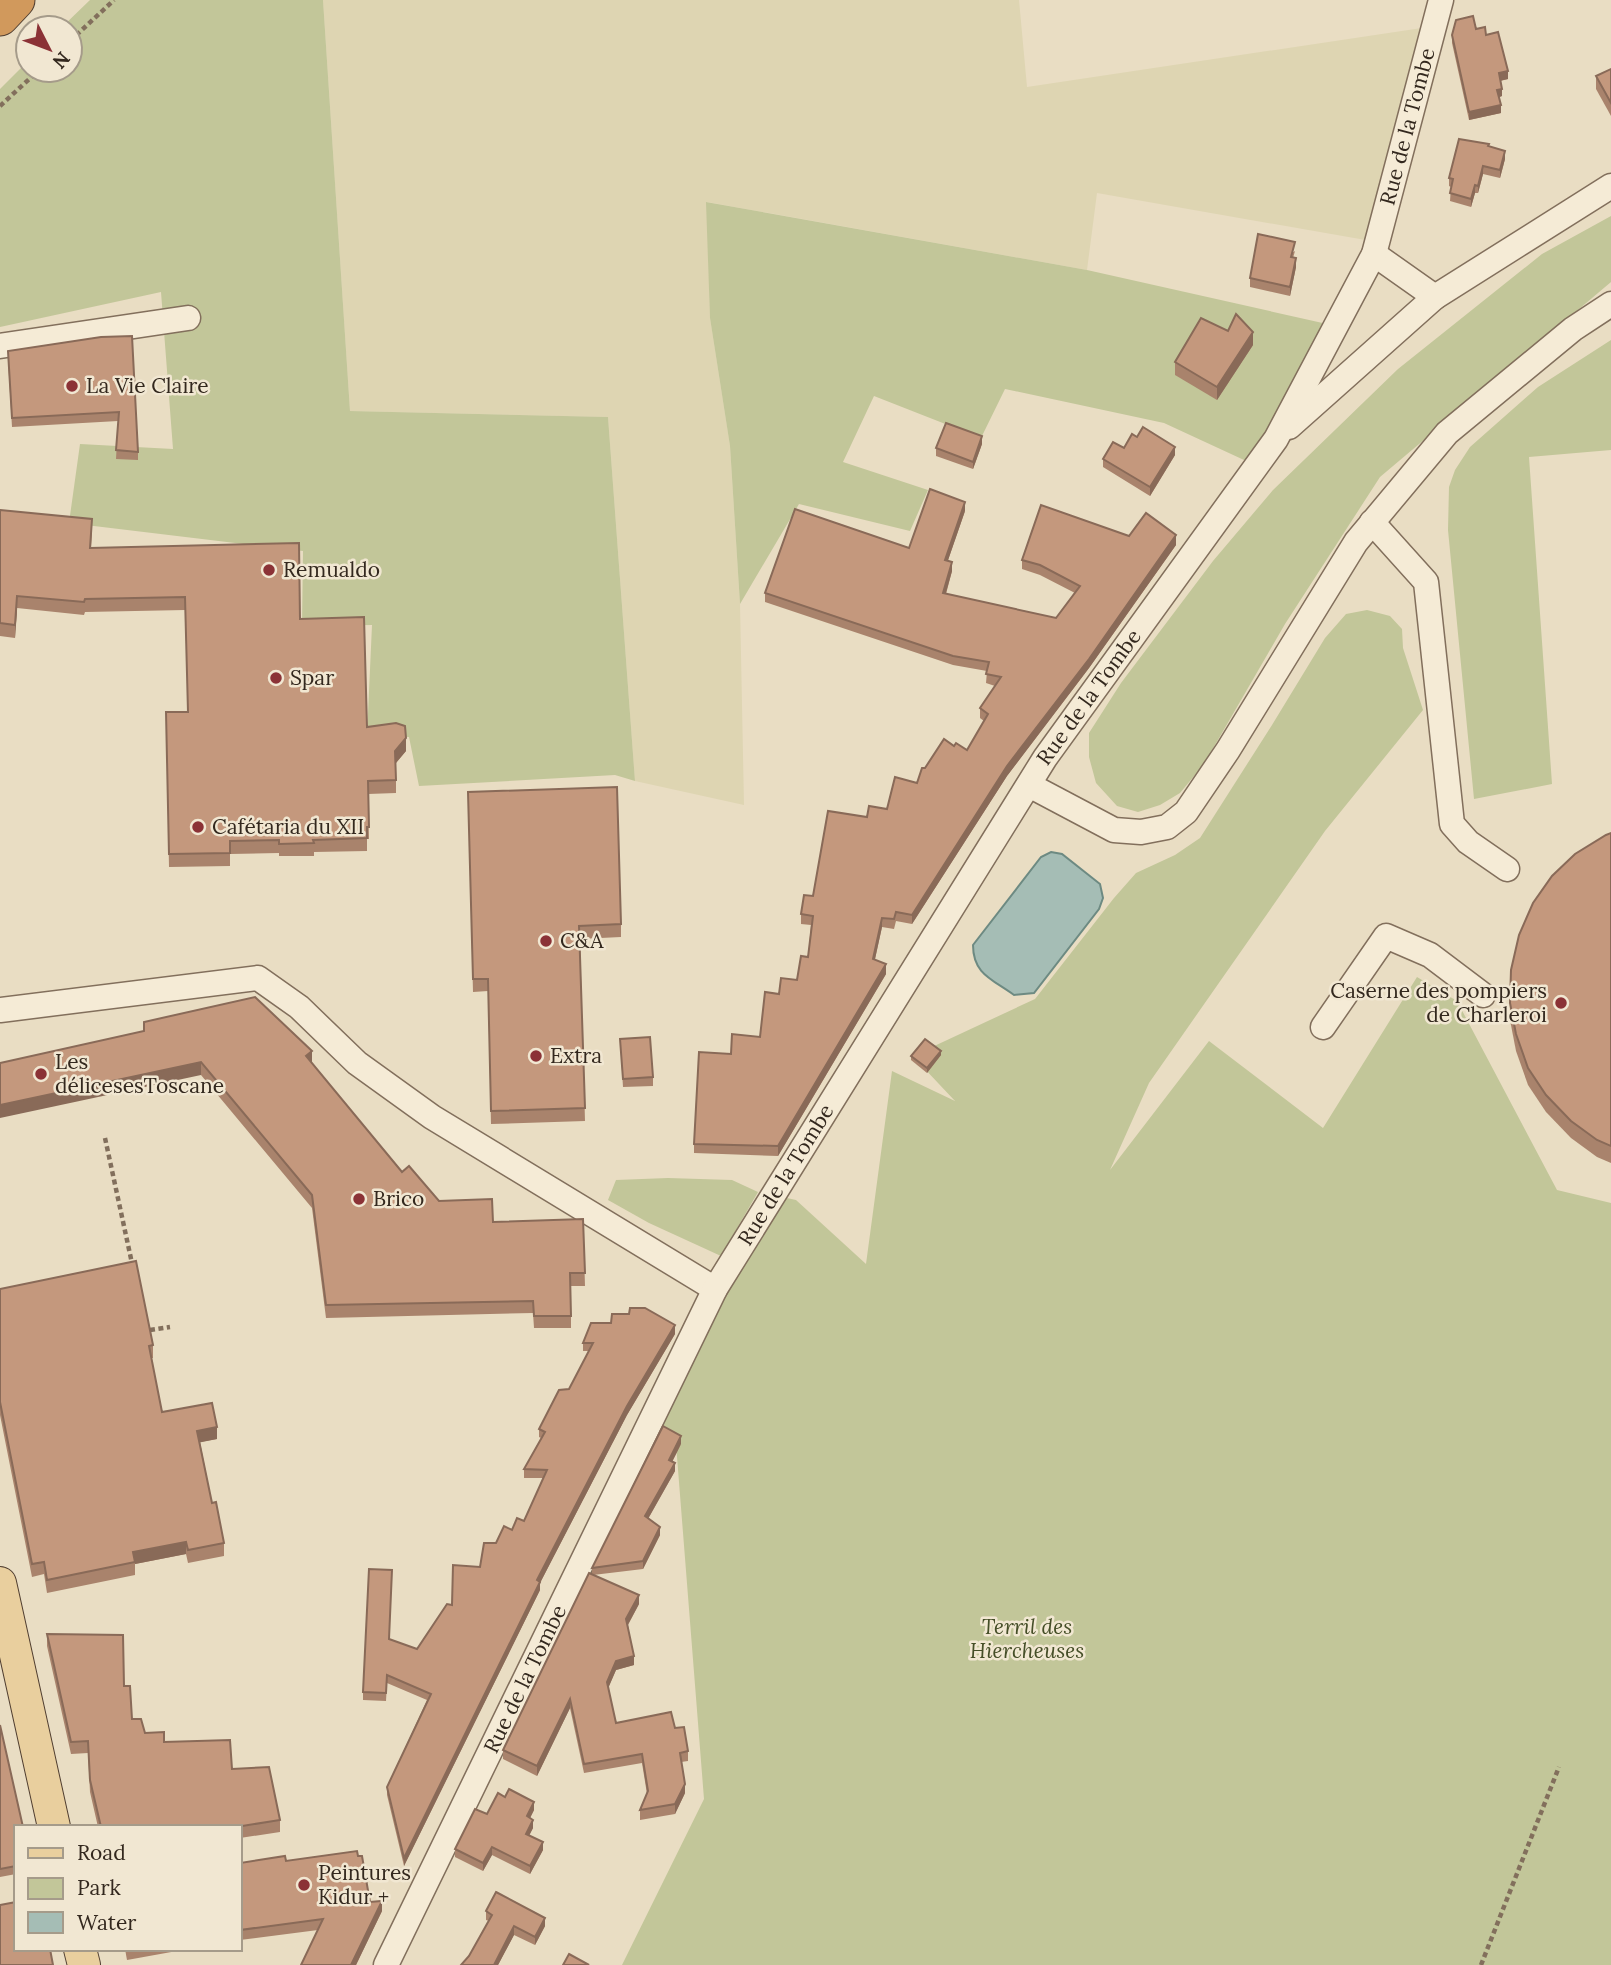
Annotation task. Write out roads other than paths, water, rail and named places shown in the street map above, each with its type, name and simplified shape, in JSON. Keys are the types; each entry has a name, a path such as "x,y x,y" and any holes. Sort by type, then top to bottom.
{"highway":[{"path":"0,17 16,0"}],"main road":[{"path":"0,1583 54,1825"}],"street":[{"name":"Rue de la Tombe","path":"386,1965 715,1289 1045,758 1276,439 1374,254 1441,0"},
{"name":"Rue de la Tombe","path":"1276,439 1436,297 1611,186"},
{"path":"1374,254 1436,297"},
{"path":"1029,785 1114,830 1140,832 1167,827 1186,812 1356,542 1372,522 1447,433 1573,329 1611,304"},
{"path":"0,346 188,317"},
{"path":"1372,522 1426,582 1452,824 1468,842 1507,869"},
{"path":"1323,1027 1386,936 1430,955 1483,995"},
{"path":"0,1010 258,978 299,1007 356,1063 432,1118 715,1289"}],"water":[{"path":"1051,852 1062,854 1100,884 1103,898 1099,909 1034,993 1014,995 980,969 976,963 973,945 1041,857"}],"place":[{"name":"La Vie Claire","path":"72,386"},
{"name":"Remualdo","path":"269,570"},
{"name":"Spar","path":"276,678"},
{"name":"Cafétaria du XII","path":"198,827"},
{"name":"C&A","path":"546,941"},
{"name":"Caserne des pompiers de Charleroi","path":"1561,1003"},
{"name":"Extra","path":"536,1056"},
{"name":"Les délicesesToscane","path":"41,1074"},
{"name":"Brico","path":"359,1199"},
{"name":"Peintures Kidur +","path":"304,1885"}],"park label":[{"name":"Terril des Hiercheuses","path":"1027,1639"}]}
